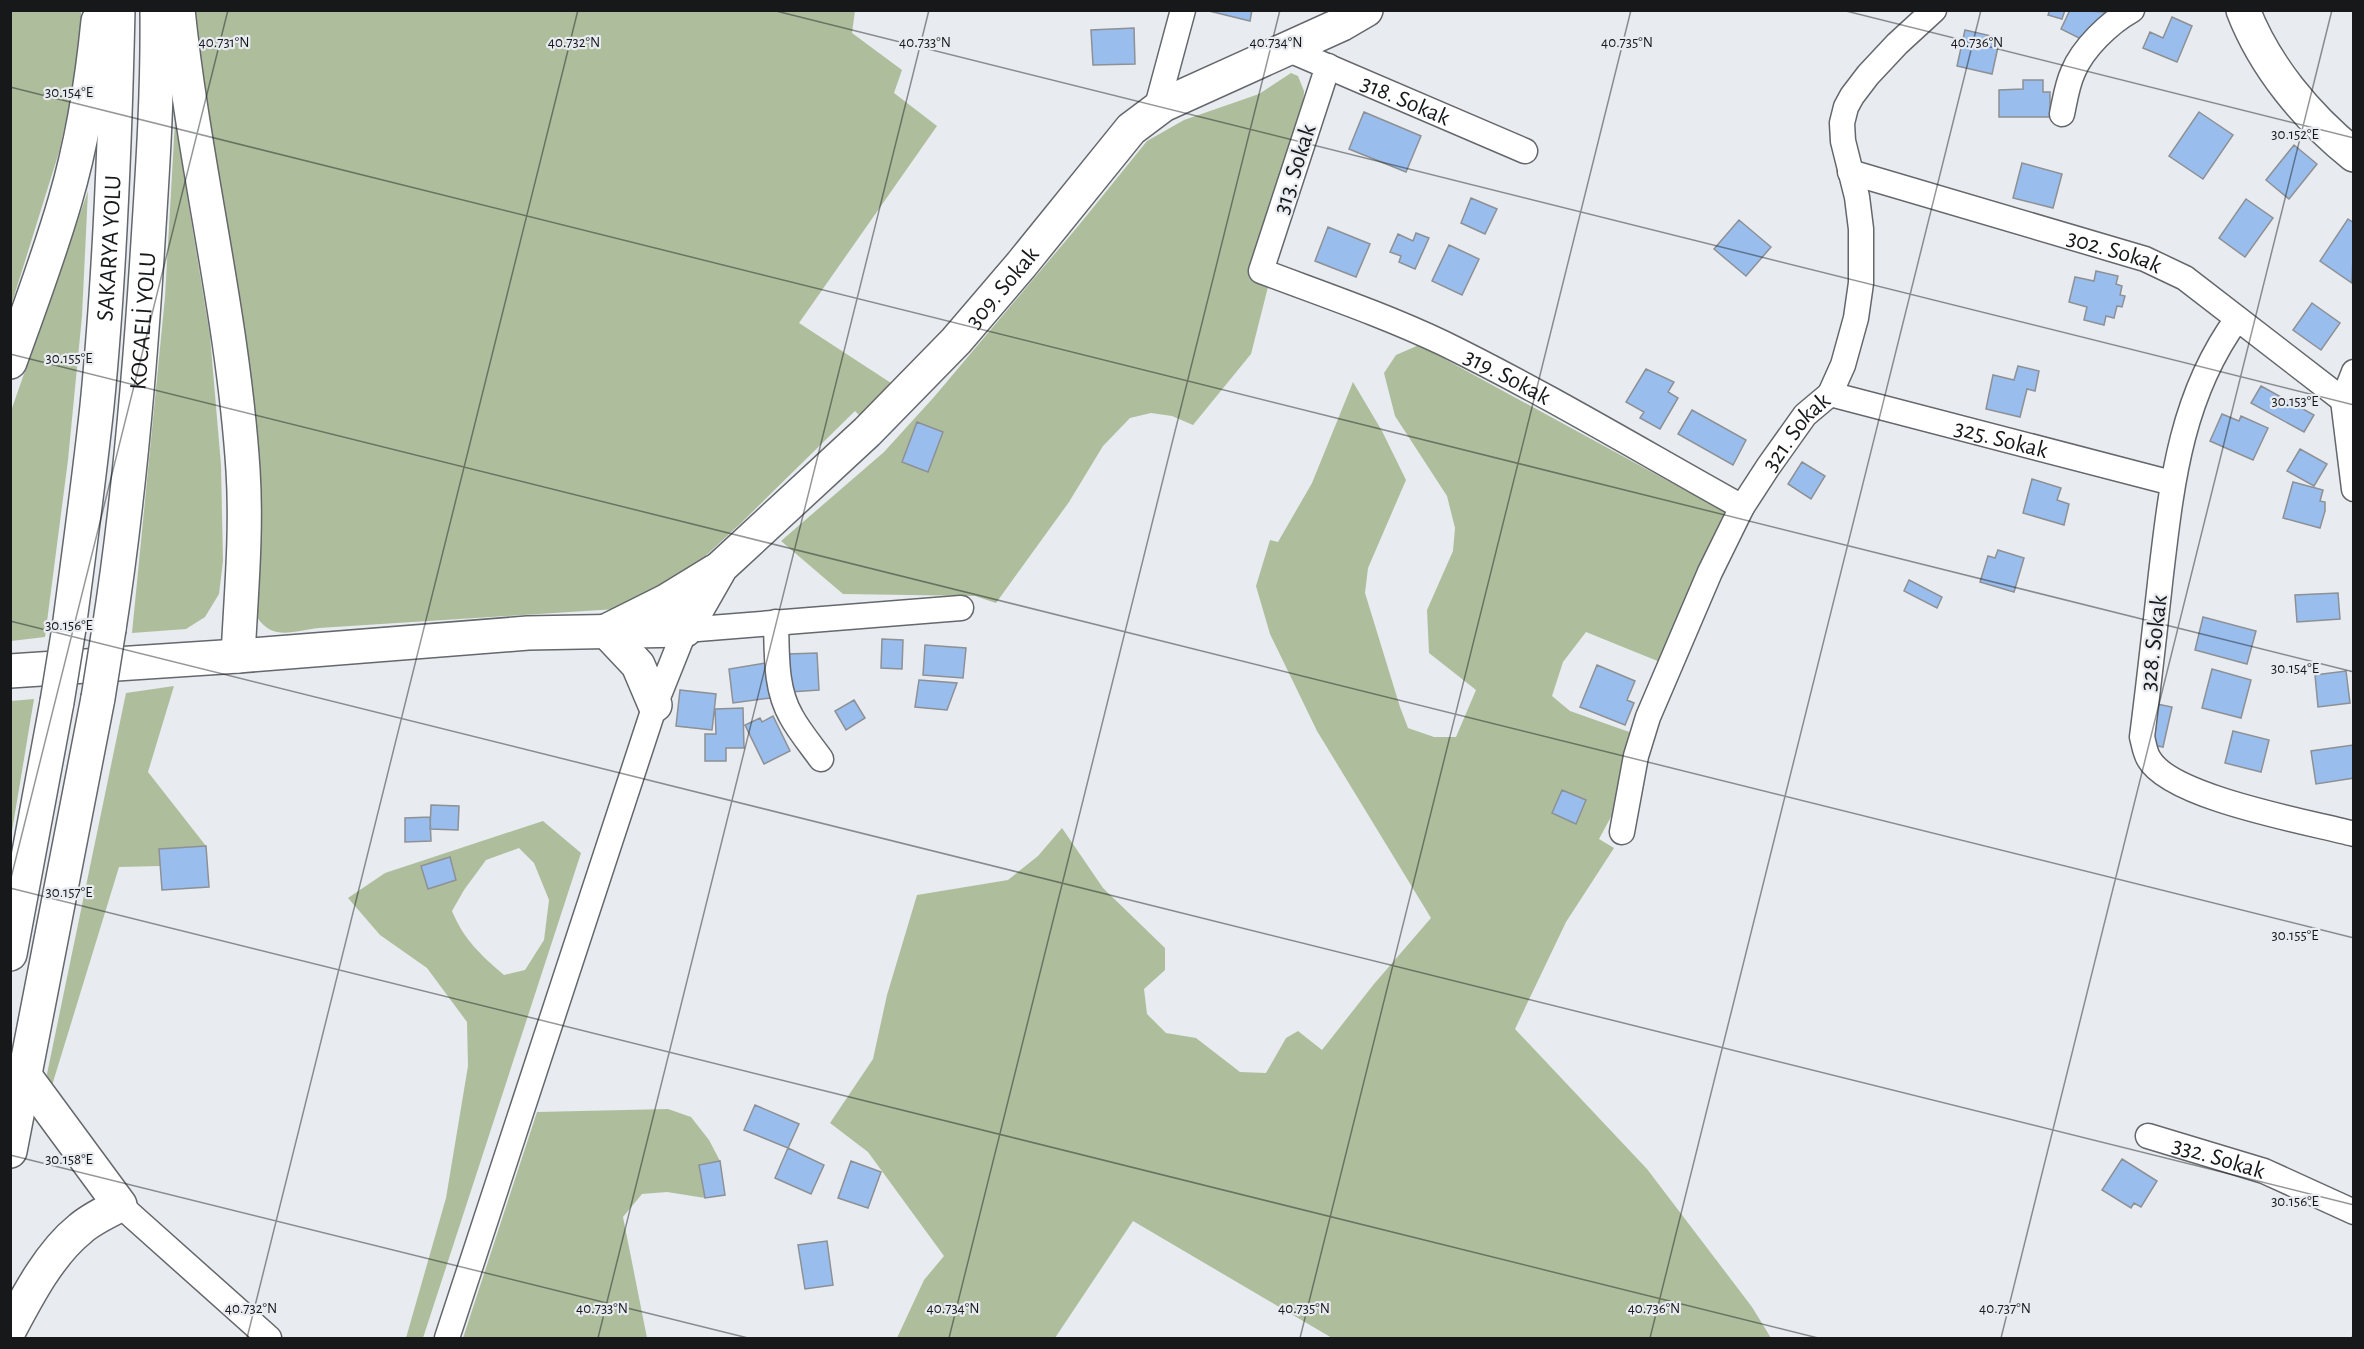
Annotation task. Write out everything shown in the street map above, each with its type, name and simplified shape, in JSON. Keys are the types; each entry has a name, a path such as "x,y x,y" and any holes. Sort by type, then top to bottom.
{"main road":[{"path":"10,362 68,190 80,140 94,60 99,10"},
{"name":"SAKARYA YOLU","path":"10,954 69,628 97,406 114,150 118,10"},
{"name":"KOCAELİ YOLU","path":"25,1076 98,698 122,543 145,297 153,176 157,10"},
{"path":"178,10 228,336 238,417 243,472 243,530 238,656"},
{"name":"309. Sokak","path":"685,630 721,567 867,432 956,341 1021,266 1131,129 1156,110 1366,10"},
{"path":"2243,10 2264,54 2284,82 2329,135 2354,155"},
{"path":"606,631 666,601 721,567"},
{"path":"10,671 528,633 685,630"},
{"path":"606,631 638,665 655,705"},
{"path":"10,1151 25,1076"},
{"path":"10,1329 49,1263 80,1229 120,1204 25,1076"}],"street":[{"path":"1156,110 1183,10"},
{"name":"321. Sokak","path":"1622,832 1635,756 1648,717 1710,572 1742,507 1789,435 1805,415 1830,394 1844,365 1856,318 1861,282 1861,229 1857,197 1843,141 1842,123 1852,96 1897,44 1934,10"},
{"path":"2062,114 2072,74 2079,60 2106,30 2132,10"},
{"name":"318. Sokak","path":"1287,48 1525,151"},
{"name":"313. Sokak","path":"1261,271 1328,66"},
{"name":"302. Sokak","path":"1850,172 2145,259 2185,278 2343,400"},
{"name":"319. Sokak","path":"1261,271 1442,343 1531,389 1742,507"},
{"name":"328. Sokak","path":"2237,319 2220,341 2197,391 2184,429 2172,483 2142,737 2148,759 2159,771 2179,784 2207,795 2354,834"},
{"path":"2354,372 2343,400 2354,489"},
{"name":"325. Sokak","path":"1830,394 2172,483"},
{"path":"447,1338 655,705 685,630 960,608"},
{"path":"776,622 777,669 782,694 790,715 821,759"},
{"name":"332. Sokak","path":"2148,1136 2264,1170 2354,1212"},
{"path":"120,1204 269,1338"}],"green space":[{"path":"11,11 81,11 81,52 59,152 11,306"},
{"path":"191,11 855,11 852,33 902,70 894,93 937,126 799,323 891,383 861,417 855,411 685,575 616,609 319,628 284,633 270,629 257,617 261,479 255,409 201,104"},
{"path":"1291,73 1298,76 1304,91 1303,108 1253,269 1252,281 1268,287 1251,354 1193,425 1172,416 1151,413 1130,418 1103,446 1069,502 996,603 975,596 843,594 781,541 884,452 934,397 1147,141 1184,120 1259,94"},
{"path":"175,121 210,336 221,465 223,561 219,594 205,617 186,629 132,633 165,297"},
{"path":"88,191 82,316 68,460 45,637 11,641 11,411"},
{"path":"1419,345 1725,512 1691,585 1660,662 1586,632 1563,662 1552,696 1570,711 1635,734 1612,815 1599,839 1614,848 1566,922 1515,1029 1647,1169 1752,1307 1771,1338 1332,1338 1133,1221 1055,1338 897,1338 924,1280 944,1256 868,1152 830,1123 873,1059 887,995 917,895 1008,880 1038,856 1062,828 1103,888 1165,948 1165,970 1144,989 1147,1014 1166,1033 1196,1038 1240,1072 1266,1073 1286,1038 1298,1031 1322,1050 1374,984 1431,918 1317,731 1270,634 1256,586 1270,540 1278,542 1312,483 1353,382 1382,431 1406,480 1368,568 1365,593 1408,728 1434,737 1456,737 1476,690 1429,653 1427,610 1453,551 1455,528 1447,496 1395,416 1384,373 1396,355"},
{"path":"174,686 148,772 206,846 160,849 160,866 119,867 50,1092 47,1074 126,693"},
{"path":"34,699 11,837 11,701"},
{"path":"543,821 581,853 423,1338 406,1338 446,1198 468,1066 467,1022 427,968 380,935 348,898 385,873","holes":["519,848 534,863 549,900 544,940 525,970 504,975 474,946 452,911 486,860"]},
{"path":"668,1109 691,1117 709,1140 720,1161 699,1165 705,1198 667,1192 642,1194 623,1217 647,1338 463,1338 537,1112"}],"building":[{"path":"1205,10 1252,10 1250,21"},
{"path":"2050,10 2065,10 2062,19 2048,15"},
{"path":"2070,10 2105,12 2089,43 2061,29"},
{"path":"2172,17 2192,26 2177,62 2143,48 2150,32 2163,38"},
{"path":"1134,28 1135,64 1093,65 1091,30"},
{"path":"1965,30 2000,38 1992,74 1957,66"},
{"path":"2023,80 2043,80 2043,92 2050,92 2050,117 1999,117 1999,90 2023,89"},
{"path":"1364,112 1421,136 1406,172 1349,149"},
{"path":"2199,112 2233,135 2203,179 2169,156"},
{"path":"2294,145 2317,164 2289,199 2266,180"},
{"path":"2022,163 2062,174 2053,208 2013,198"},
{"path":"1471,198 1497,209 1485,234 1461,223"},
{"path":"2246,199 2273,218 2245,257 2219,238"},
{"path":"2348,219 2354,223 2352,283 2320,261"},
{"path":"1739,220 1771,247 1746,276 1714,249"},
{"path":"1328,227 1370,244 1356,277 1315,261"},
{"path":"1416,233 1429,238 1415,269 1399,262 1401,256 1390,252 1398,234 1413,241"},
{"path":"1449,245 1479,259 1462,295 1432,281"},
{"path":"2096,271 2118,276 2116,284 2122,286 2120,295 2125,296 2122,307 2117,306 2114,318 2106,316 2104,325 2084,320 2087,307 2069,302 2075,277 2094,281"},
{"path":"2312,303 2340,323 2321,350 2293,330"},
{"path":"2018,366 2039,371 2035,391 2027,389 2020,417 1986,409 1993,375 2014,380"},
{"path":"1646,369 1674,382 1668,392 1678,398 1660,429 1640,418 1644,412 1626,402"},
{"path":"2261,386 2314,415 2304,432 2251,403"},
{"path":"1692,410 1746,440 1733,465 1678,434"},
{"path":"2222,414 2239,421 2241,416 2268,428 2253,460 2210,441"},
{"path":"917,422 943,432 928,472 902,462"},
{"path":"2300,449 2327,464 2314,486 2287,471"},
{"path":"1802,462 1825,476 1811,499 1788,484"},
{"path":"2032,479 2061,488 2057,500 2069,504 2064,525 2023,513"},
{"path":"2293,482 2323,490 2320,501 2325,502 2325,511 2320,528 2283,518"},
{"path":"1998,550 2024,558 2014,592 1980,582 1988,556 1995,558"},
{"path":"1909,580 1942,597 1937,608 1904,591"},
{"path":"2338,593 2340,619 2297,622 2295,595"},
{"path":"2203,617 2256,631 2247,664 2195,650"},
{"path":"882,639 903,640 902,669 881,668"},
{"path":"925,645 966,648 963,678 923,675"},
{"path":"817,653 819,690 790,692 788,654"},
{"path":"765,663 770,698 733,703 729,669"},
{"path":"1597,665 1635,681 1627,700 1634,703 1625,725 1580,707"},
{"path":"2212,669 2251,680 2241,718 2202,708"},
{"path":"2346,671 2350,703 2318,707 2315,675"},
{"path":"919,680 957,683 947,710 915,707"},
{"path":"680,690 716,694 712,730 676,726"},
{"path":"854,700 865,718 846,730 835,711"},
{"path":"2157,704 2172,707 2163,747 2148,744"},
{"path":"743,708 744,748 726,748 726,761 705,761 705,734 716,734 715,709"},
{"path":"773,716 790,751 764,764 745,725 760,718 762,722"},
{"path":"2233,731 2269,740 2261,772 2225,763"},
{"path":"2353,745 2354,778 2316,784 2311,751"},
{"path":"1562,790 1586,800 1576,824 1552,813"},
{"path":"431,805 459,806 458,830 430,829"},
{"path":"430,817 431,841 405,842 405,818"},
{"path":"206,846 209,887 162,890 159,849"},
{"path":"450,857 456,880 428,889 421,866"},
{"path":"755,1105 799,1124 788,1148 744,1130"},
{"path":"788,1148 824,1165 811,1194 775,1178"},
{"path":"2122,1159 2157,1181 2141,1207 2134,1203 2131,1208 2102,1190"},
{"path":"720,1161 725,1195 705,1198 699,1165"},
{"path":"851,1161 881,1172 868,1208 838,1198"},
{"path":"827,1241 833,1285 805,1289 798,1245"}]}
